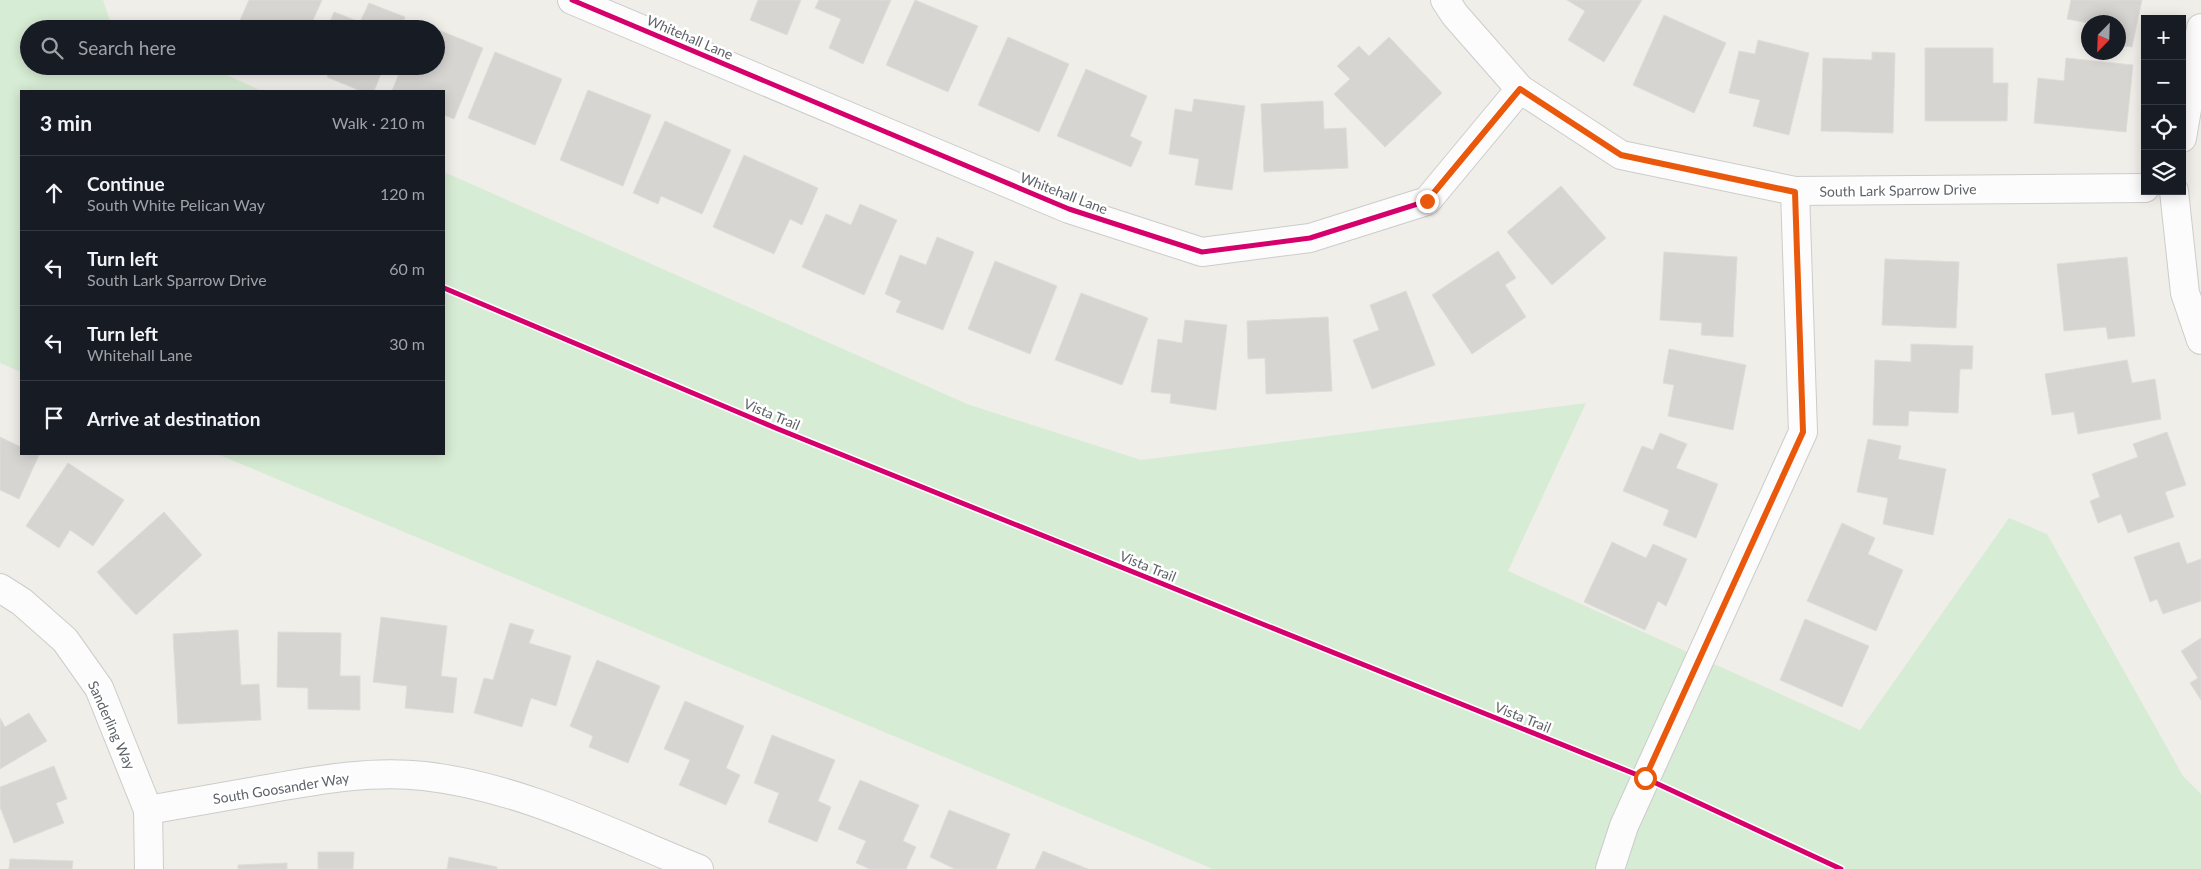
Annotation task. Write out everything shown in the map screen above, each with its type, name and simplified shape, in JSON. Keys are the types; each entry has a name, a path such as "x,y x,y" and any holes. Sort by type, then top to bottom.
{"street":[{"name":"Whitehall Lane","path":"572,0 1069,209 1202,252 1310,238 1427,201 1520,89"},
{"name":"South Lark Sparrow Drive","path":"1445,0 1455,15 1520,89 1621,155 1795,192 2141,188"},
{"path":"2186,115 2201,28"},
{"path":"1610,869 1627,818 1803,432 1795,192"},
{"path":"2174,195 2184,293 2201,340"},
{"name":"Sanderling Way","path":"0,588 22,602 64,640 99,688 148,810 149,869"},
{"name":"South Goosander Way","path":"148,810 315,780 376,775 424,776 533,801 699,869"}],"green space":[{"path":"0,0 103,0 110,20 20,20 20,75 226,75 260,90 20,90 20,372 0,363"},
{"path":"445,172 967,404 1141,460 1586,403 1508,571 1860,730 2009,518 2047,534 2183,776 2201,794 2201,869 1213,869 219,455 445,455"}],"building":[{"path":"249,0 322,0 313,20 240,20"},
{"path":"758,0 801,0 787,35 750,20"},
{"path":"819,0 891,0 863,64 829,48 841,19 815,8"},
{"path":"915,0 978,26 948,92 886,65"},
{"path":"1567,0 1642,0 1604,62 1568,40 1585,11"},
{"path":"2071,0 2142,0 2132,47 2126,46 2126,15 2081,15 2081,22 2067,19"},
{"path":"369,3 405,17 404,20 361,20"},
{"path":"334,12 355,20 331,20"},
{"path":"1664,15 1726,43 1694,113 1633,85"},
{"path":"445,33 483,48 454,119 445,115 445,90 392,90 398,75 445,75"},
{"path":"1008,37 1069,64 1039,132 978,105"},
{"path":"1389,37 1442,93 1385,147 1334,94 1350,79 1337,66 1359,46 1369,56"},
{"path":"1758,40 1809,53 1789,135 1753,126 1760,100 1729,93 1739,51 1755,54"},
{"path":"1925,48 1993,48 1993,83 2008,83 2007,121 1925,121"},
{"path":"495,52 562,79 535,145 468,118"},
{"path":"1872,52 1895,53 1893,133 1821,131 1823,58 1872,60"},
{"path":"2066,58 2133,65 2126,132 2034,123 2038,78 2064,81"},
{"path":"1086,69 1147,96 1130,136 1142,142 1131,167 1057,136"},
{"path":"328,75 380,75 374,90 359,90 327,77"},
{"path":"588,90 651,115 623,186 560,160"},
{"path":"1194,99 1245,106 1232,190 1195,185 1199,159 1169,154 1175,109 1192,112"},
{"path":"1323,101 1324,129 1346,128 1348,168 1264,172 1261,104"},
{"path":"665,121 731,150 702,214 661,196 658,204 633,193"},
{"path":"744,155 818,188 802,225 790,219 774,254 713,227"},
{"path":"1561,186 1606,238 1552,285 1507,232"},
{"path":"860,204 897,220 864,295 802,267 826,214 851,225"},
{"path":"937,237 974,252 943,330 896,312 901,301 885,294 900,255 926,265"},
{"path":"1498,251 1516,278 1505,285 1526,317 1472,354 1432,295"},
{"path":"1664,252 1737,257 1733,337 1701,335 1702,323 1660,320"},
{"path":"2127,257 2135,336 2108,339 2106,327 2064,331 2057,264"},
{"path":"1885,259 1959,262 1956,328 1882,325"},
{"path":"995,261 1057,286 1030,354 968,329"},
{"path":"1406,291 1435,365 1372,389 1353,340 1379,330 1370,305"},
{"path":"1081,293 1148,318 1122,385 1055,360"},
{"path":"1328,317 1332,391 1266,394 1265,358 1248,359 1247,321"},
{"path":"1185,320 1227,325 1216,410 1170,403 1171,394 1151,392 1158,339 1182,343"},
{"path":"1911,344 1973,346 1972,369 1960,369 1958,413 1909,411 1908,426 1873,425 1875,360 1911,362"},
{"path":"1669,349 1746,365 1733,430 1668,416 1674,385 1663,383"},
{"path":"2127,360 2132,383 2155,379 2161,419 2078,434 2074,412 2052,415 2045,374"},
{"path":"2167,432 2186,485 2165,492 2174,517 2128,533 2121,514 2098,523 2090,501 2100,497 2092,474 2138,457 2133,444"},
{"path":"1660,433 1687,444 1676,468 1718,484 1696,538 1663,525 1669,510 1623,491 1642,446 1653,450"},
{"path":"0,437 20,447 20,455 39,455 19,499 0,490"},
{"path":"1868,439 1901,446 1898,459 1946,469 1933,535 1883,524 1888,498 1857,492"},
{"path":"68,463 124,500 93,546 70,530 59,548 26,526"},
{"path":"164,512 202,555 136,615 97,572"},
{"path":"1842,523 1875,538 1868,554 1903,570 1876,631 1807,601"},
{"path":"1612,542 1646,558 1653,544 1687,559 1666,606 1658,601 1645,630 1584,602"},
{"path":"2179,542 2187,564 2201,559 2201,601 2163,614 2157,599 2150,602 2134,557"},
{"path":"381,617 447,626 441,676 457,678 453,713 405,708 407,686 373,682"},
{"path":"1805,619 1869,646 1842,707 1780,680"},
{"path":"510,623 534,630 529,643 571,656 556,706 531,698 522,727 474,713 484,678 493,680"},
{"path":"238,630 241,685 259,684 261,720 178,724 173,634"},
{"path":"278,632 341,633 340,676 360,676 360,710 308,709 308,688 277,687"},
{"path":"2201,638 2201,700 2190,683 2198,678 2181,651"},
{"path":"597,660 660,686 628,763 589,747 593,736 570,726"},
{"path":"685,701 744,726 726,768 740,775 726,805 679,785 690,760 664,749"},
{"path":"29,713 47,741 0,769 0,718 5,727"},
{"path":"772,735 835,760 818,801 831,807 817,842 768,822 779,793 754,783"},
{"path":"54,766 67,799 56,803 64,823 14,843 0,807 0,787"},
{"path":"860,780 919,805 903,841 916,847 906,869 870,869 856,863 866,841 838,829"},
{"path":"949,810 1010,834 996,869 955,869 930,857"},
{"path":"1043,851 1088,869 1035,869"},
{"path":"318,852 354,852 353,869 318,869"},
{"path":"449,857 497,867 497,869 447,869"},
{"path":"10,859 73,861 72,869 9,869"},
{"path":"287,863 287,869 238,869 238,865"}],"cycle path":[{"path":"572,0 1069,209 1202,252 1310,238 1427,201 1520,89"},
{"name":"Vista Trail","path":"445,288 778,429 1645,778 1841,869"}],"route":[{"path":"1427,201 1520,89 1621,155 1795,192 1803,432 1645,778"}]}
